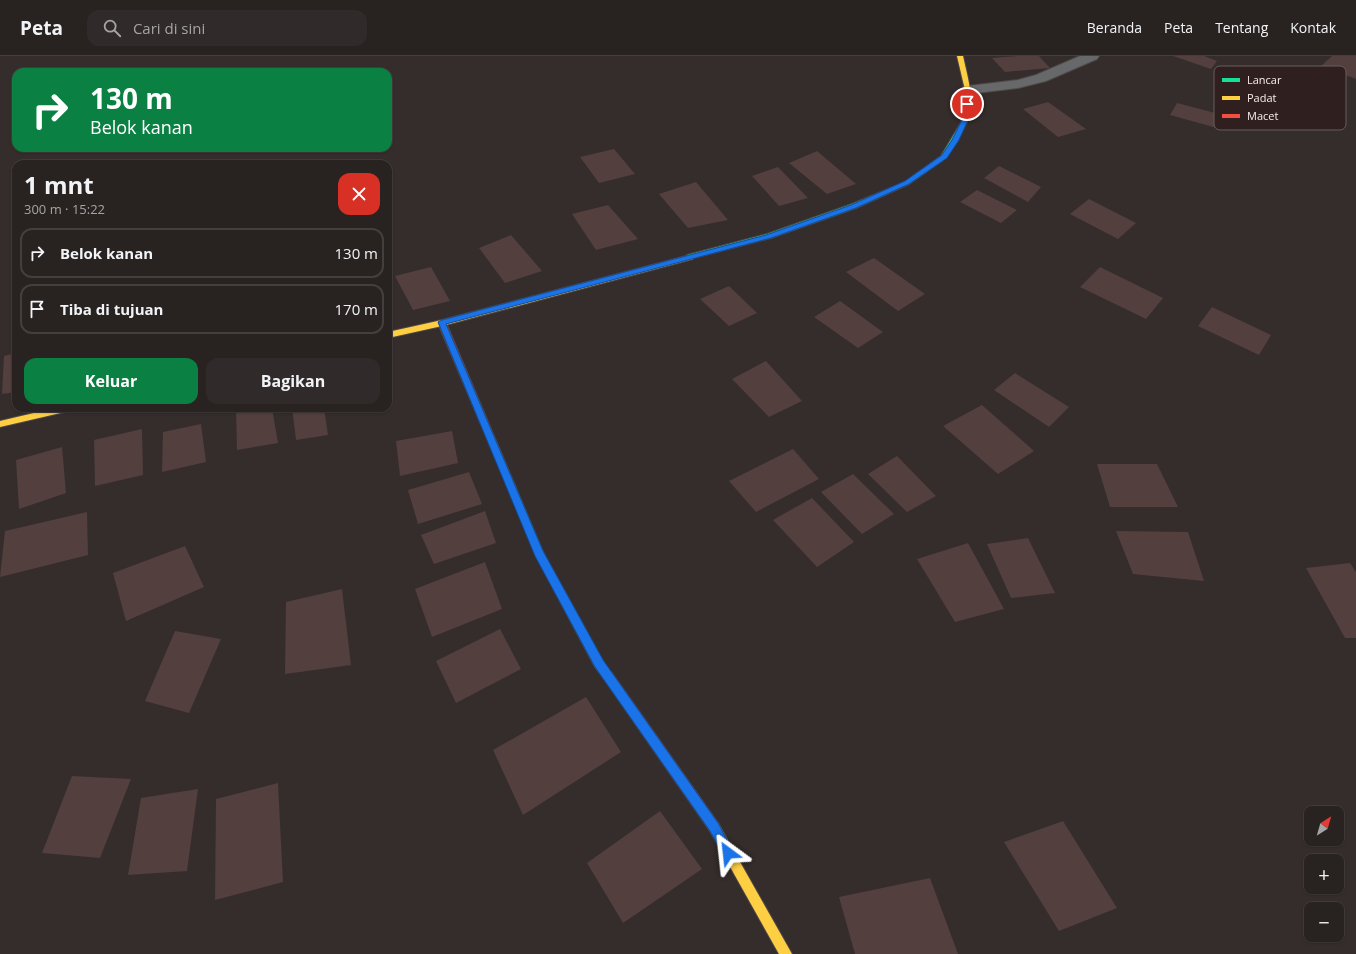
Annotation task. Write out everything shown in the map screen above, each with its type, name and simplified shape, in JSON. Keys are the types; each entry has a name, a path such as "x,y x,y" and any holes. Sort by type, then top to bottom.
{"street":[{"path":"392,334 769,236 854,206 907,183 944,157 955,140 966,118 968,90 960,56"},
{"path":"968,90 1018,84 1033,80 1092,56"},
{"path":"442,322 539,553 599,664 714,827 786,954"},
{"path":"0,424 51,412"}],"building":[{"path":"1039,56 1050,68 1005,72 992,58"},
{"path":"1173,56 1204,56 1217,61 1211,69"},
{"path":"1332,56 1356,56 1356,79 1346,75 1346,66 1321,66"},
{"path":"1048,102 1086,129 1058,137 1023,109"},
{"path":"1177,103 1214,113 1214,127 1170,115"},
{"path":"614,149 635,174 599,183 580,157"},
{"path":"817,151 856,184 827,194 789,163"},
{"path":"999,166 1041,187 1028,202 984,178"},
{"path":"778,167 808,198 779,206 752,176"},
{"path":"696,182 728,220 688,228 659,194"},
{"path":"977,190 1017,210 1001,223 960,202"},
{"path":"1089,199 1136,223 1118,239 1070,214"},
{"path":"608,205 638,239 596,250 572,214"},
{"path":"511,235 542,271 505,283 479,248"},
{"path":"874,258 925,294 898,311 846,272"},
{"path":"431,267 450,301 413,310 395,276"},
{"path":"1100,267 1163,298 1146,319 1080,287"},
{"path":"729,286 757,313 729,326 700,299"},
{"path":"840,301 883,332 858,348 814,317"},
{"path":"1212,307 1271,335 1259,355 1198,326"},
{"path":"12,354 12,393 2,394 4,356"},
{"path":"766,361 802,401 769,417 732,379"},
{"path":"1015,373 1069,407 1049,427 994,390"},
{"path":"982,405 1034,451 998,474 943,426"},
{"path":"236,412 273,412 278,443 237,450"},
{"path":"292,412 325,412 328,435 296,440"},
{"path":"201,424 206,462 162,472 163,432"},
{"path":"142,429 143,475 95,486 94,440"},
{"path":"452,431 458,463 400,476 396,441"},
{"path":"62,447 66,493 19,509 16,460"},
{"path":"793,449 819,479 756,512 729,481"},
{"path":"897,456 936,496 907,512 868,474"},
{"path":"1097,464 1157,464 1178,507 1110,507"},
{"path":"469,472 482,504 418,524 408,490"},
{"path":"853,474 894,514 862,534 821,492"},
{"path":"812,498 854,542 817,567 773,520"},
{"path":"485,511 496,543 434,564 421,535"},
{"path":"87,512 88,555 0,577 5,531"},
{"path":"1116,531 1188,532 1204,581 1133,574"},
{"path":"1028,538 1055,593 1011,598 987,544"},
{"path":"968,543 1004,609 955,622 917,559"},
{"path":"185,546 204,587 126,621 113,573"},
{"path":"485,562 502,609 432,637 415,589"},
{"path":"1350,563 1356,572 1356,638 1345,638 1306,568"},
{"path":"342,589 351,665 285,674 286,602"},
{"path":"500,629 521,669 456,703 436,661"},
{"path":"175,631 221,639 189,713 145,701"},
{"path":"586,697 621,752 523,815 493,750"},
{"path":"72,776 131,779 100,858 42,853"},
{"path":"278,783 283,882 215,900 216,799"},
{"path":"198,789 187,871 128,875 141,798"},
{"path":"660,811 702,869 623,923 587,863"},
{"path":"1063,821 1117,908 1059,931 1004,842"},
{"path":"930,878 958,954 855,954 839,897"}],"traffic: fast":[{"path":"690,257 769,236 854,206 907,183 944,157 964,122"},
{"path":"512,488 539,553 599,664 608,676"}],"traffic: slow":[{"path":"960,56 968,90 966,118 964,122"},
{"path":"392,334 442,323 690,257"},
{"path":"0,424 52,412"},
{"path":"714,827 786,954"}],"traffic: jam":[{"path":"442,323 512,488"},
{"path":"608,676 714,827"}],"route":[{"path":"728,853 714,827 599,664 539,553 442,322 769,236 854,206 907,183 944,157 955,140 966,118 967,104"}]}
